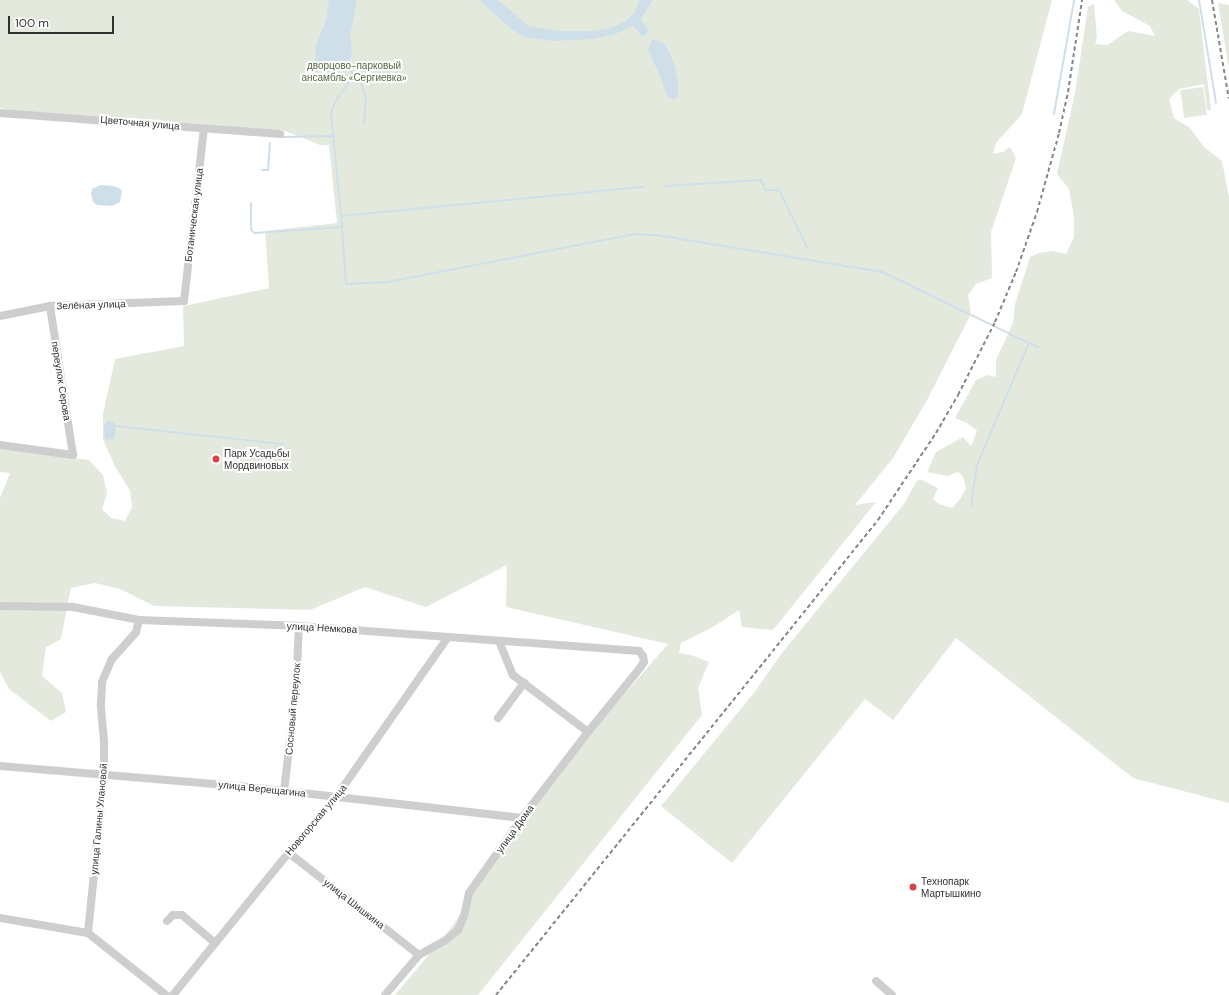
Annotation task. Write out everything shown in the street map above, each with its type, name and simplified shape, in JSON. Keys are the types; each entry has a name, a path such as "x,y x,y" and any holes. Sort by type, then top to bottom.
{"street":[{"name":"Цветочная улица","path":"0,114 280,134"},
{"name":"Ботаническая улица","path":"184,301 204,128"},
{"name":"Зелёная улица","path":"0,316 50,306 184,301"},
{"name":"переулок Серова","path":"0,445 73,455 50,306"},
{"name":"улица Немкова","path":"0,606 73,608 139,620 299,626 631,650 638,651 643,656"},
{"name":"улица Галины Улановой","path":"88,933 104,775 104,742 101,704 102,682 112,659 136,632 139,620"},
{"name":"Сосновый переулок","path":"284,791 296,691 299,626"},
{"name":"Новогорская улица","path":"173,995 336,797 448,637"},
{"path":"499,641 513,675 588,732"},
{"name":"улица Дюма","path":"385,995 419,955 446,940 458,930 464,916 469,893 522,818 588,732 640,668 644,662 643,656"},
{"path":"498,718 524,683"},
{"name":"улица Верещагина","path":"0,766 284,791 522,818"},
{"name":"улица Шишкина","path":"289,853 419,955"},
{"path":"167,921 174,915 182,915 215,943"},
{"path":"0,918 88,933 166,995"},
{"path":"876,981 892,995"}],"green space":[{"name":"дворцово-парковый ансамбль «Сергиевка»","path":"0,0 1052,0 1022,114 996,143 993,154 1003,152 1010,147 1016,158 991,232 992,278 976,284 968,295 971,314 926,402 893,458 855,505 876,502 773,630 742,627 739,610 713,627 681,643 679,653 691,655 709,662 698,688 702,715 478,995 395,995 451,928 542,788 668,644 506,607 507,565 426,607 365,587 310,610 154,606 120,589 95,583 71,588 61,639 46,647 42,676 62,693 66,712 51,721 9,689 0,672 0,498 10,473 0,472 0,449 89,460 103,475 107,493 102,509 111,518 125,521 132,507 130,491 115,466 103,440 103,414 115,359 184,346 183,306 269,288 265,231 337,223 329,145 320,145 280,129 280,131 162,120 21,112 0,108"},
{"path":"1114,0 1187,0 1199,9 1211,110 1207,110 1204,84 1179,89 1169,99 1174,118 1190,128 1204,147 1222,161 1229,197 1229,803 1133,778 956,638 893,720 865,699 732,863 661,806 754,693 781,654 904,504 916,482 920,479 938,488 933,499 939,504 952,508 960,499 966,488 963,477 958,472 948,476 927,472 936,452 963,437 971,446 977,431 967,423 955,418 976,380 988,375 996,377 996,360 1013,323 1015,304 1030,257 1039,253 1053,251 1066,254 1074,237 1074,217 1069,189 1057,174 1075,93 1088,7 1094,4 1097,37 1095,44 1107,45 1128,31 1155,36 1150,26 1122,11"},
{"path":"1218,3 1229,5 1229,68 1227,57"},
{"path":"1203,87 1207,115 1184,118 1180,90"}],"water":[{"path":"329,0 357,0 350,36 352,51 349,64 343,70 329,72 321,70 315,62 316,45 326,20"},
{"path":"479,0 498,0 529,26 559,31 592,31 611,28 627,20 635,12 639,0 653,0 641,19 649,31 644,36 641,35 633,26 615,34 594,39 552,41 525,37 511,29"},
{"path":"652,40 658,40 666,45 674,63 678,80 678,96 673,100 667,96 648,50"},
{"path":"101,185 119,188 122,191 120,202 112,206 97,205 93,202 91,194 92,189"},
{"path":"108,421 114,422 116,426 113,440 105,439 104,425"}],"waterway":[{"path":"1054,114 1074,0"},
{"path":"1199,0 1216,103"},
{"path":"251,203 251,229 254,233 342,227 331,113 335,102 354,75 346,67"},
{"path":"354,75 360,80 366,97 364,124"},
{"path":"281,137 333,136"},
{"path":"262,170 268,170 270,143"},
{"path":"666,186 761,180 765,190 779,190 807,247"},
{"path":"341,216 644,187"},
{"path":"342,227 346,284 388,282 634,234 656,235 882,272 1029,343 977,465 971,506"},
{"path":"1029,343 1038,347"},
{"path":"116,426 283,444"}],"railway":[{"path":"496,995 878,520 936,433 958,395 995,322 1016,272 1037,212 1059,133 1068,92 1082,0"},
{"path":"1212,0 1229,99"}],"place":[{"name":"Парк Усадьбы Мордвиновых","path":"216,459"},
{"name":"Технопарк Мартышкино","path":"913,887"}]}
